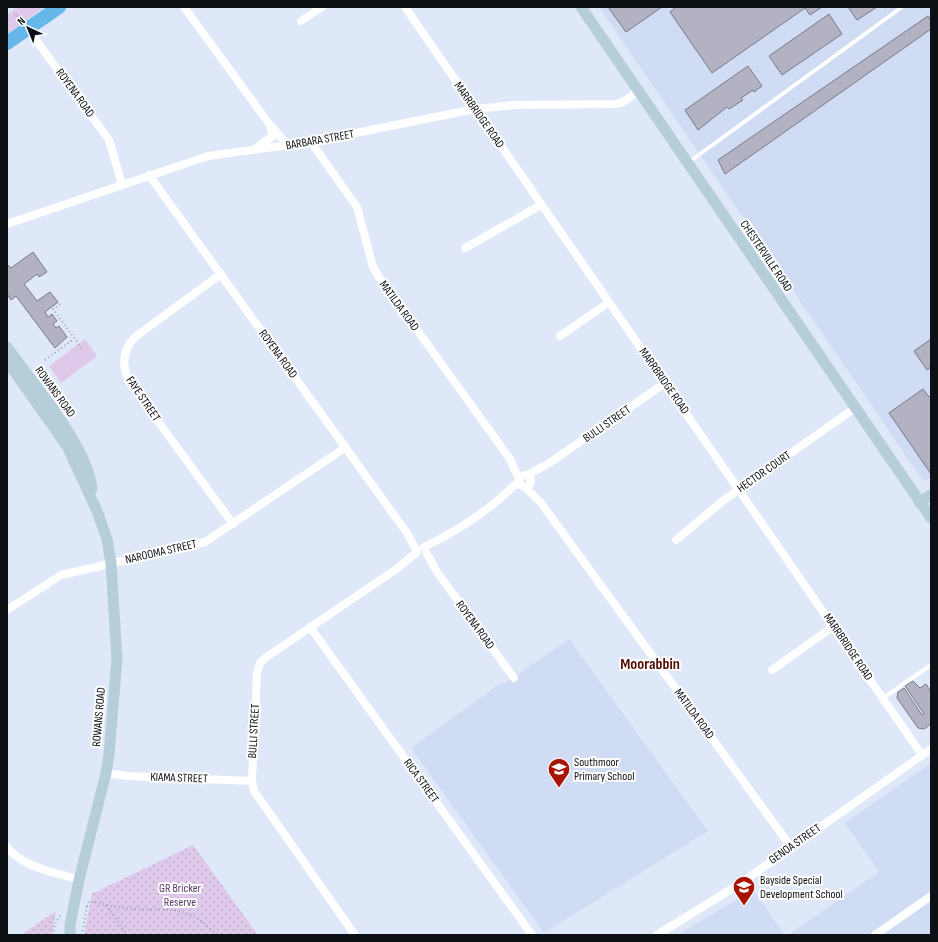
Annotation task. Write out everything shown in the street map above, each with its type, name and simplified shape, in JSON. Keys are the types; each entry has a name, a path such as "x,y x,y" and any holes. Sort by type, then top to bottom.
{"highway":[{"path":"7,43 59,7"}],"street":[{"path":"184,7 270,125 289,146"},
{"path":"301,21 322,7"},
{"name":"MARRBRIDGE ROAD","path":"405,7 608,303 666,383 922,755"},
{"name":"CHESTERVILLE ROAD","path":"580,7 931,518"},
{"name":"ROYENA ROAD","path":"28,29 109,140 122,184"},
{"name":"BARBARA STREET","path":"7,224 208,156 289,146 475,109 514,105 616,104 623,102 638,91"},
{"path":"252,150 273,136 270,125"},
{"name":"MATILDA ROAD","path":"311,142 357,208 373,267 379,277 791,847"},
{"name":"ROYENA ROAD","path":"149,175 407,533 514,678"},
{"path":"465,248 541,205"},
{"name":"FAYE STREET","path":"221,274 135,337 125,352 124,365 130,382 233,524"},
{"path":"560,336 608,303"},
{"name":"ROWANS ROAD","path":"7,347 74,442 91,482 93,500"},
{"name":"ROWANS ROAD","path":"7,361 62,438 93,500 107,539 111,563 116,659 106,774 79,880 70,925 70,935"},
{"name":"BULLI STREET","path":"356,935 256,795 252,781 257,673 260,663 310,627 444,538 666,383"},
{"name":"HECTOR COURT","path":"676,540 739,489 855,408"},
{"name":"NAROOMA STREET","path":"10,608 55,577 198,544 211,539 346,447"},
{"path":"919,502 931,495"},
{"path":"7,599 10,608"},
{"path":"772,670 834,626"},
{"name":"RICA STREET","path":"310,627 532,935"},
{"name":"GENOA STREET","path":"657,935 738,885 931,749"},
{"name":"KIAMA STREET","path":"106,774 252,781"},
{"path":"7,847 10,857 79,880"},
{"path":"875,935 931,896"}],"lane":[{"path":"687,163 902,7"},
{"path":"883,698 931,665"}],"path":[{"path":"60,304 53,310 82,350"},
{"path":"45,360 74,339"},
{"path":"87,906 88,901 133,909 164,909 183,911 203,921 216,935"},
{"path":"106,904 127,935"}],"shaded area":[{"path":"599,7 931,7 931,477 924,482"},
{"name":"Southmoor Primary School","path":"569,639 708,831 544,933 411,748 502,682 505,683"},
{"path":"931,763 931,935 788,935 879,872 845,823"},
{"name":"Bayside Special Development School","path":"753,890 785,935 679,935 694,925"}],"green space":[{"path":"18,7 45,7 7,34 7,15"},
{"path":"85,339 97,356 61,383 49,366"},
{"name":"GR Bricker Reserve","path":"193,845 258,935 84,935 92,894"},
{"path":"56,911 52,935 21,935"}],"building":[{"path":"608,7 662,7 626,32"},
{"path":"676,7 822,7 810,15 805,8 712,73 670,12"},
{"path":"848,7 877,7 857,20"},
{"path":"829,14 842,34 782,75 769,56"},
{"path":"928,16 931,21 931,29 725,174 718,160"},
{"path":"748,66 762,86 754,92 753,90 741,98 743,100 729,109 727,107 698,130 685,110"},
{"path":"33,252 47,272 39,277 37,274 24,284 37,301 50,292 58,302 45,312 48,317 52,314 57,321 53,324 56,328 59,326 67,337 55,348 16,296 11,300 7,294 7,264 11,268"},
{"path":"931,339 931,367 927,370 914,351"},
{"path":"923,389 929,397 931,395 931,474 889,413"},
{"path":"913,681 920,688 926,684 931,692 931,724 924,729 918,728 897,698 898,692 904,688 922,715 924,714 905,686"}],"place":[{"name":"Southmoor Primary School","path":"559,788"},
{"name":"Bayside Special Development School","path":"744,906"}],"district":[{"name":"Moorabbin","path":"650,664"}]}
